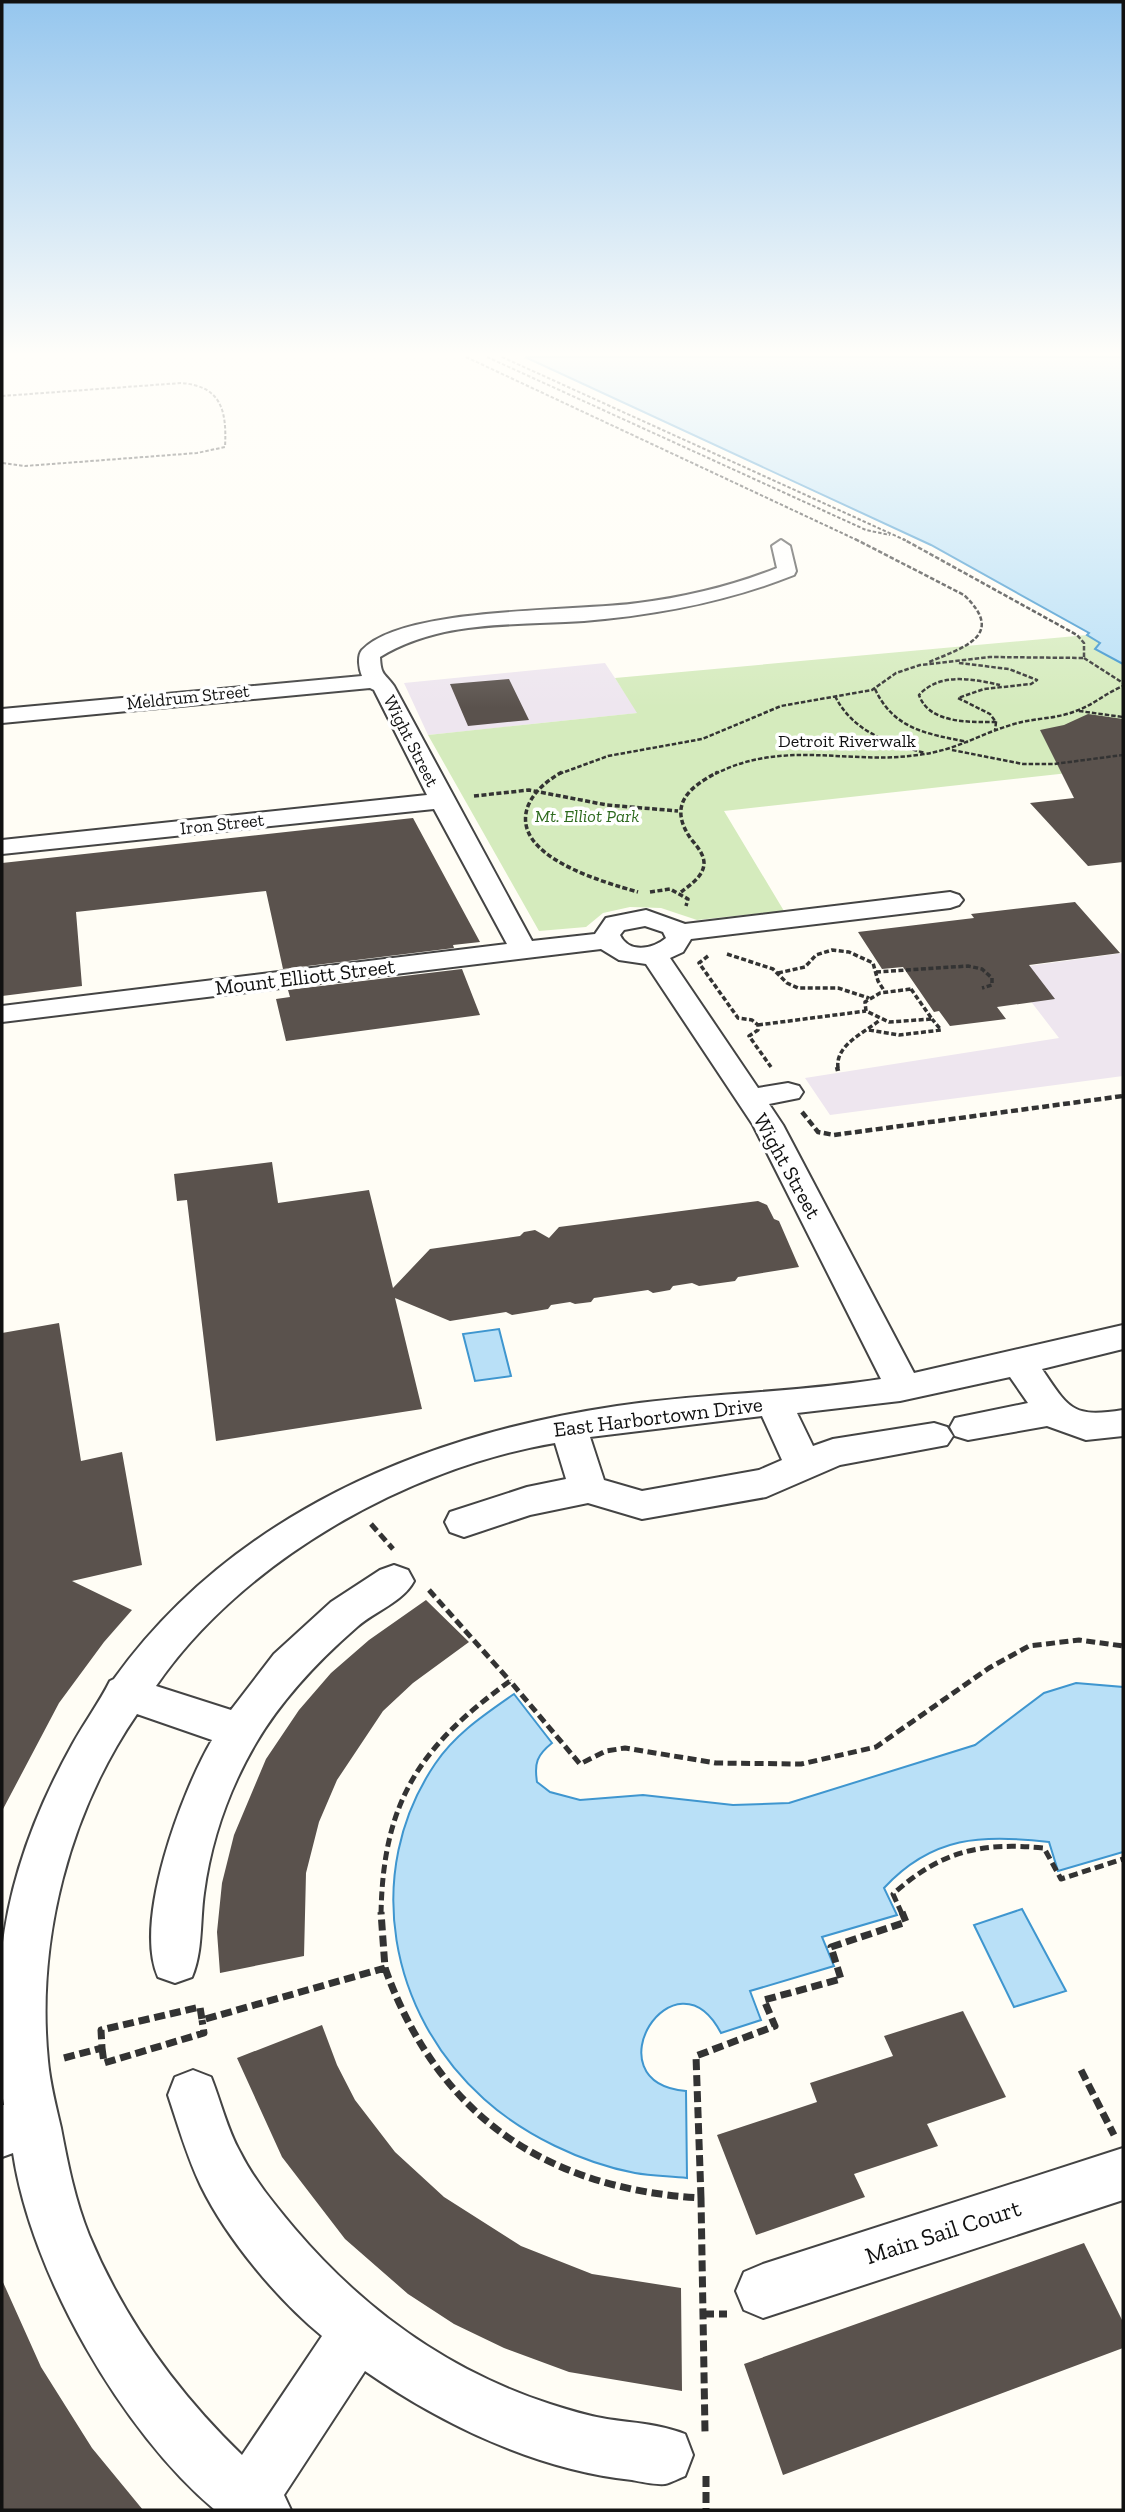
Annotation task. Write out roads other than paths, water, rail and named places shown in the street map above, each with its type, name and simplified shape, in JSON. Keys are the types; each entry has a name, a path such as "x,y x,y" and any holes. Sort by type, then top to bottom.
{"street":[{"path":"374,681 370,669 370,654 397,638 456,625 509,618 597,613 692,601 738,590 786,571 781,546"},
{"name":"Meldrum Street","path":"2,716 374,681"},
{"name":"Wight Street","path":"374,681 383,686 453,799 524,951"},
{"name":"Iron Street","path":"2,847 453,799"},
{"path":"680,921 679,938 672,948 654,955 625,953 608,940 607,934 615,924 634,918 666,923 680,921 950,900"},
{"name":"Mount Elliott Street","path":"2,1014 608,940"},
{"name":"Wight Street","path":"654,955 768,1125 904,1387"},
{"path":"750,1098 788,1092"},
{"name":"East Harbortown Drive","path":"254,2505 190,2445 140,2382 102,2323 74,2264 17,2126 23,2068 11,2015 40,1874 62,1810 93,1745 124,1693 189,1614 233,1575 279,1540 330,1509 390,1481 471,1451 568,1427 864,1394 1123,1337"},
{"path":"1019,1362 1052,1412 1070,1424 1093,1429 1123,1423"},
{"path":"774,1402 804,1466"},
{"path":"464,1522 527,1501 587,1489 642,1504 766,1483 834,1453 1052,1412"},
{"path":"568,1427 587,1489"},
{"path":"175,1961 184,1870 214,1779 239,1731 268,1693 326,1631 345,1613 394,1581"},
{"path":"124,1693 239,1731"},
{"path":"193,2095 216,2161 250,2217 299,2279 357,2333 431,2383 519,2423 602,2447 692,2457"},
{"name":"Main Sail Court","path":"763,2291 1120,2158"},
{"path":"254,2505 357,2333"}],"water":[{"path":"778,474 1123,474 1123,664 1095,649 1100,643 1087,635 1089,633 931,545"},
{"path":"499,1329 511,1376 475,1381 463,1334"},
{"path":"1076,1683 1123,1687 1123,1852 1058,1871 1049,1842 980,1839 940,1848 902,1871 884,1888 897,1915 822,1937 834,1966 750,1991 761,2020 721,2033 702,2010 682,2004 664,2010 650,2026 642,2045 644,2066 657,2082 686,2091 687,2178 641,2174 615,2168 574,2155 535,2136 484,2099 452,2065 426,2026 408,1984 396,1940 393,1895 398,1850 412,1806 443,1753 471,1726 514,1694 552,1743 540,1756 536,1770 537,1782 550,1792 580,1800 643,1795 733,1805 789,1803 975,1745 1044,1693"},
{"path":"1022,1909 1066,1991 1014,2007 974,1925"}],"park label":[{"name":"Mt. Elliot Park","path":"587,816"}]}
